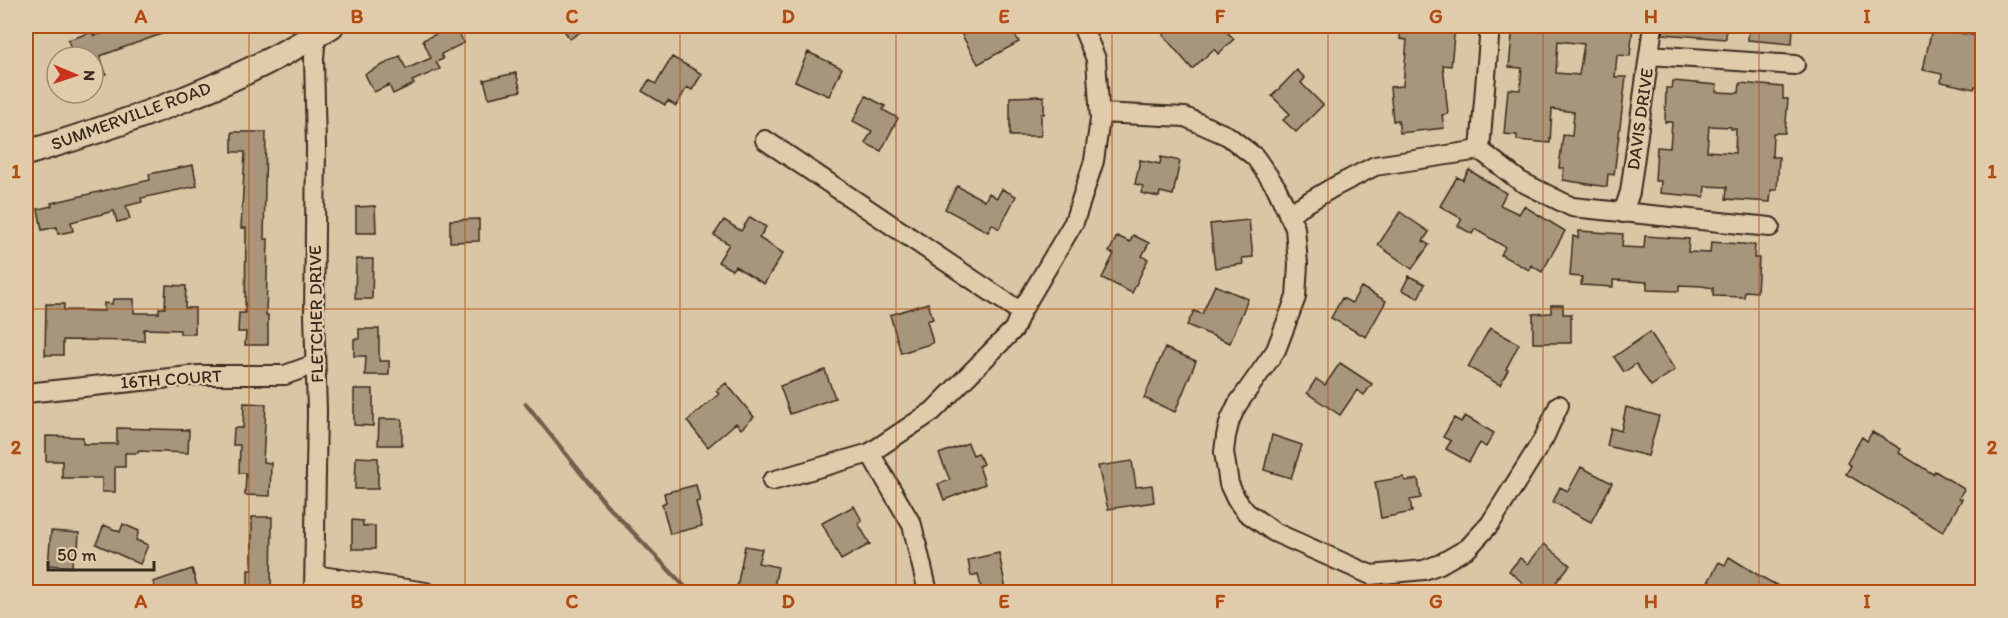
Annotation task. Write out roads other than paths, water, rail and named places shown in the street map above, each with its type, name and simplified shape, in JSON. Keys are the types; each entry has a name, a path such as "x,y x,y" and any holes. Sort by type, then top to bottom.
{"main road":[{"name":"SUMMERVILLE ROAD","path":"26,153 180,102 268,62 323,30"}],"street":[{"path":"772,481 870,453 933,411 1014,329 1021,312 1074,222 1094,161 1100,112 1096,59 1082,26"},
{"path":"1480,150 1490,26"},
{"name":"DAVIS DRIVE","path":"1623,213 1630,192 1653,26"},
{"name":"FLETCHER DRIVE","path":"314,584 317,423 314,58 323,30"},
{"path":"1649,55 1795,65"},
{"path":"1100,112 1185,117 1228,136 1255,157 1276,187 1295,228 1298,264 1296,297 1276,350 1237,405 1230,420 1224,452 1229,484 1236,499 1246,512 1274,532 1370,584 1440,564 1468,548 1490,524 1544,438 1559,405"},
{"path":"765,140 1021,312"},
{"path":"1288,214 1375,166 1480,150 1520,181 1572,207 1770,227"},
{"name":"16TH COURT","path":"26,393 199,375 285,375 315,364"},
{"path":"870,453 912,525 928,592"},
{"path":"314,584 426,592"}],"waterway":[{"path":"526,404 605,503 690,592"}]}
